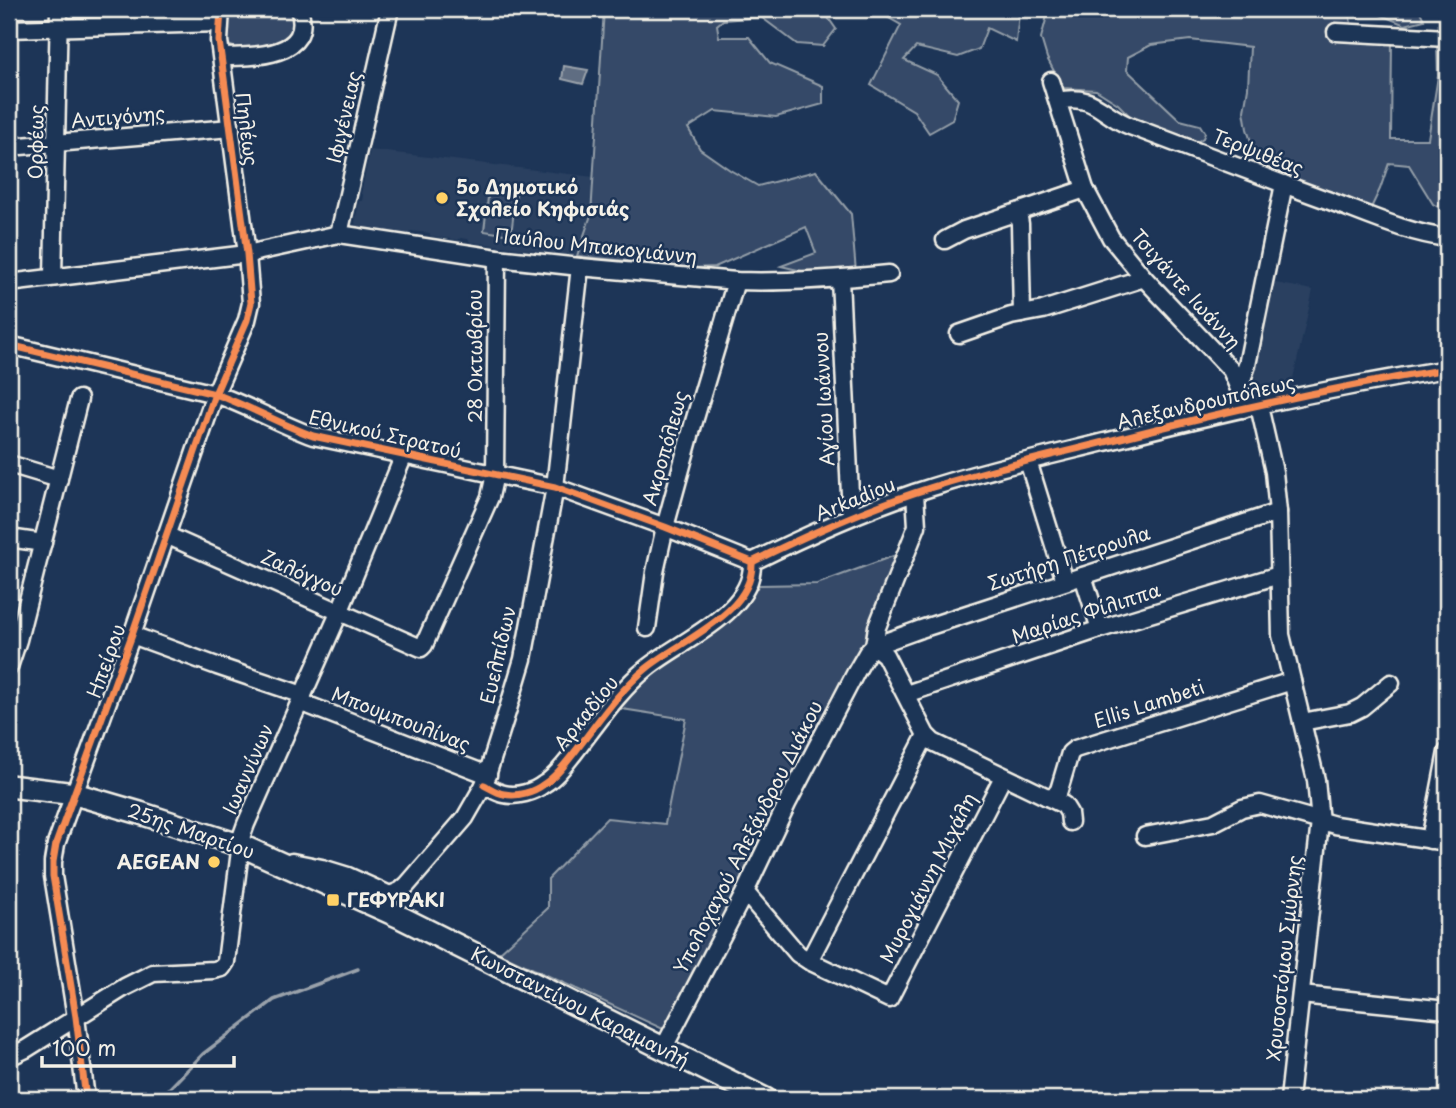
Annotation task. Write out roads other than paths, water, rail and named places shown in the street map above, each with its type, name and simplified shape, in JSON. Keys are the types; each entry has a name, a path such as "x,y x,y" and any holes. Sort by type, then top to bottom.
{"main road":[{"name":"25ης Μαρτίου","path":"9,786 75,794 242,846 394,915"},
{"name":"Κωνσταντίνου Καραμανλή","path":"394,915 765,1099"}],"street":[{"name":"Ορφέως","path":"53,277 59,9"},
{"path":"222,57 264,55 284,49 296,41 301,32 302,18 299,9"},
{"name":"Ιφιγένειας","path":"339,234 390,9"},
{"path":"9,29 220,16"},
{"name":"Πηλέως","path":"220,16 219,41 247,254"},
{"path":"1336,32 1447,38"},
{"name":"Τσιγάντε Ιωάννη","path":"1051,81 1086,189 1111,238 1144,278 1231,370 1251,407 1274,472 1279,575"},
{"name":"Τερψιθέας","path":"1058,101 1082,99 1103,108 1124,123 1284,184 1409,230 1444,234"},
{"name":"Αντιγόνης","path":"9,147 231,128"},
{"path":"1239,389 1247,365 1284,184"},
{"path":"946,240 964,230 1086,189"},
{"path":"1018,212 1022,314"},
{"name":"Παύλου Μπακογιάννη","path":"9,283 247,254 339,234 497,258 736,281 840,279 889,274"},
{"name":"Ηπείρου","path":"97,1099 85,1094 76,1017 53,876 56,844 215,394 247,320 251,303 247,254"},
{"name":"28 Οκτωβρίου","path":"421,648 490,497 495,474 497,258"},
{"name":"Ευελπίδων","path":"274,860 348,876 390,895 407,885 465,818 486,780 523,659 555,487 580,267"},
{"path":"959,334 1011,316 1043,310 1144,278"},
{"name":"Αγίου Ιωάννου","path":"840,279 851,516"},
{"name":"Ακροπόλεως","path":"647,628 665,527 736,281"},
{"name":"Εθνικού Στρατού","path":"9,345 215,394 313,436 555,487 752,562"},
{"name":"Αλεξανδρουπόλεως","path":"973,475 1179,423 1379,380 1447,369"},
{"path":"9,667 14,639 43,543 79,399"},
{"name":"Ιωαννίνων","path":"9,1057 153,973 222,968 226,962 242,835 339,613 404,455"},
{"path":"1028,461 1065,581"},
{"path":"9,464 60,479"},
{"name":"Arkadiou","path":"752,562 851,516 973,475"},
{"name":"Υπολοχαγού Αλεξάνδρου Διάκου","path":"663,1049 856,672 874,646 877,627 917,526 915,493"},
{"name":"Σωτήρη Πέτρουλα","path":"874,646 1278,512"},
{"name":"Ζαλόγγου","path":"166,535 421,648"},
{"path":"9,538 43,543"},
{"name":"Αρκαδίου","path":"486,780 503,794 516,795 531,792 545,784 646,668 710,626 732,607 747,588 752,562"},
{"name":"Μαρίας Φίλιππα","path":"906,694 1100,629 1279,575"},
{"name":"Χρυσοστόμου Σμύρνης","path":"1279,575 1281,635 1316,780 1320,822 1289,1099"},
{"path":"1083,576 1100,629"},
{"name":"Μπουμπουλίνας","path":"132,635 301,699 486,780"},
{"path":"874,646 885,655 926,735 933,742 1064,805 1070,822"},
{"name":"Ellis Lambeti","path":"1047,797 1055,795 1059,790 1070,753 1075,749 1292,681"},
{"path":"1302,722 1350,713 1362,707 1391,682"},
{"path":"745,892 798,954 809,961 926,735"},
{"path":"1430,839 1447,752"},
{"name":"Μυρογιάννη Μιχάλη","path":"809,961 890,999 1003,777"},
{"path":"1145,836 1213,823 1242,808 1260,804 1320,822 1447,842"},
{"path":"1301,995 1447,1010"}],"waterway":[{"path":"159,1099 203,1054 274,1000 358,969"}],"place":[{"name":"5ο Δημοτικό Σχολείο Κηφισιάς","path":"442,198"},
{"name":"AEGEAN","path":"214,862"},
{"name":"ΓΕΦΥΡΑΚΙ","path":"333,900"}]}
